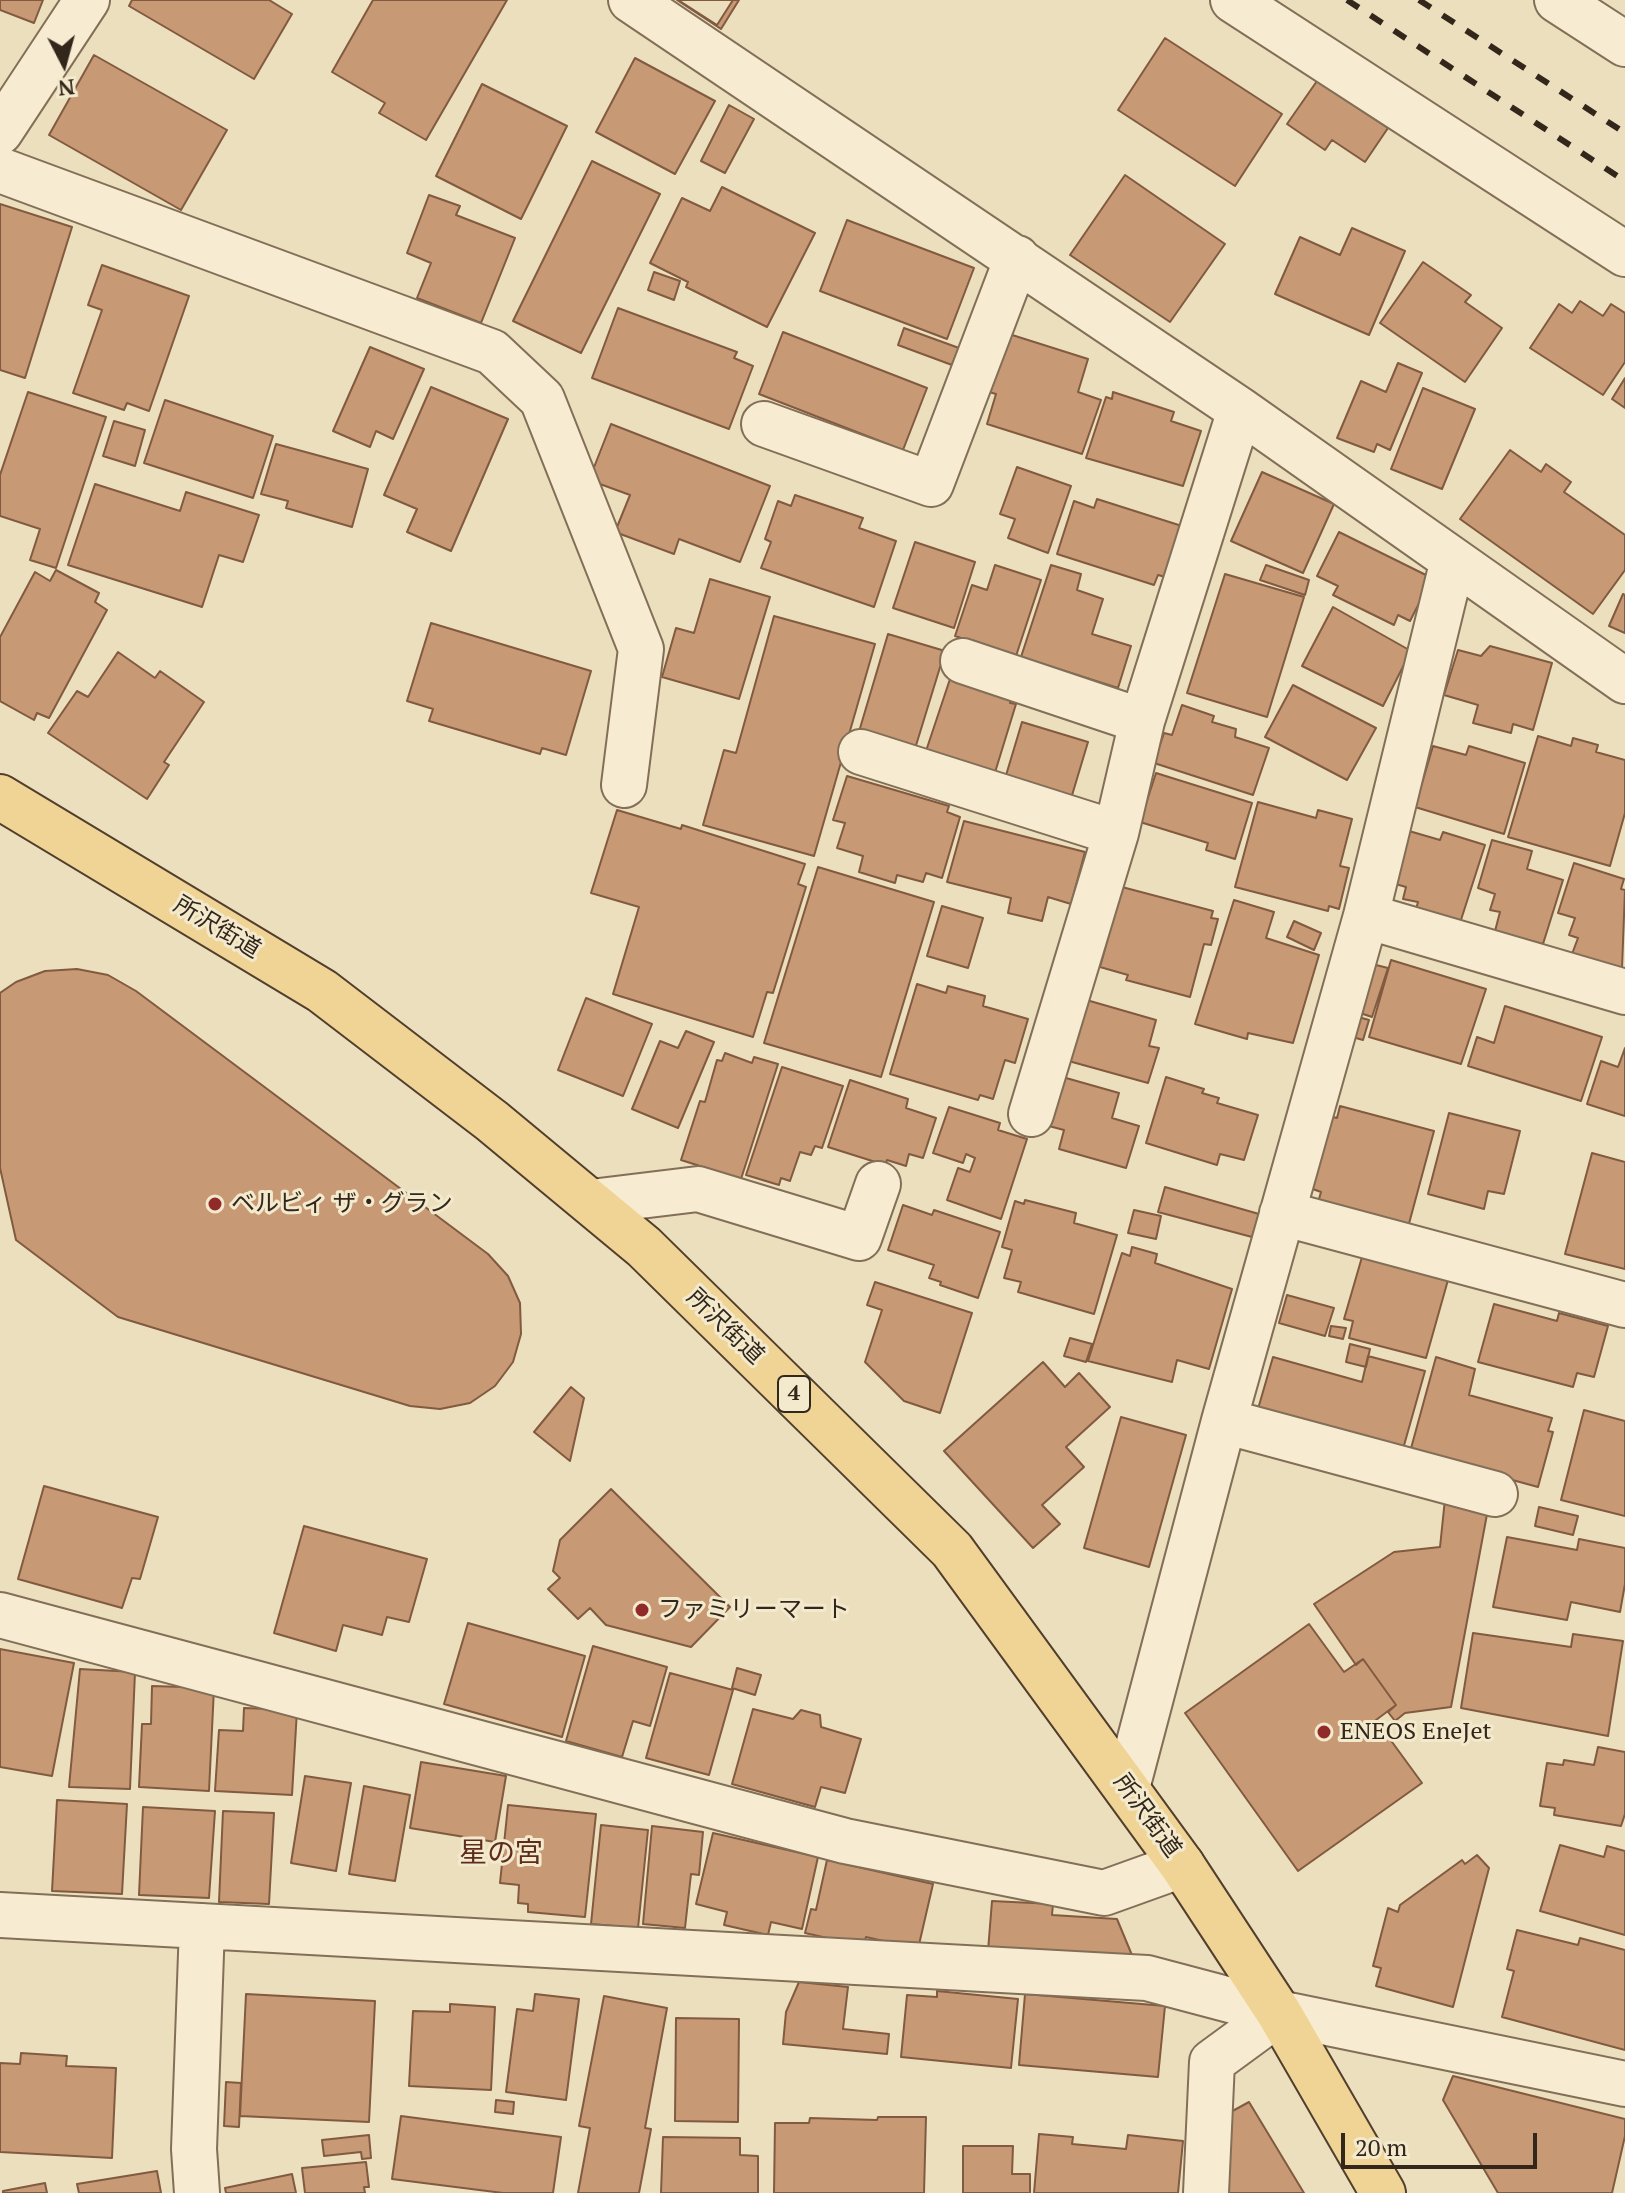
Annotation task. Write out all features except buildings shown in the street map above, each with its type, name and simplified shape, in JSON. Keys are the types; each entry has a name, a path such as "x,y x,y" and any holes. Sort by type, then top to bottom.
{"main road":[{"name":"所沢街道","path":"0,797 322,991 492,1121 644,1247 952,1550 1182,1865 1279,2013 1383,2193"}],"street":[{"path":"0,132 87,0"},
{"path":"631,0 1240,410 1625,681"},
{"path":"1233,0 1625,254"},
{"path":"1557,0 1625,44"},
{"path":"0,170 492,352 542,399 641,649 624,785"},
{"path":"764,424 931,484 1017,258"},
{"path":"1031,1114 1116,833 1142,721 1240,410"},
{"path":"1127,1788 1224,1421 1366,916 1453,560"},
{"path":"963,661 1142,721"},
{"path":"861,752 1116,833"},
{"path":"1366,916 1625,992"},
{"path":"591,1202 698,1189 859,1238 878,1184"},
{"path":"1282,1213 1625,1305"},
{"path":"1224,1421 1495,1494"},
{"path":"0,1615 845,1841 1104,1893 1182,1865"},
{"path":"0,1915 1147,1978 1279,2013 1625,2084"},
{"path":"197,2193 194,2149 202,1926"},
{"path":"1206,2193 1212,2062 1279,2013"}],"railway":[{"path":"1347,0 1625,181"},
{"path":"1419,0 1625,133"}],"place":[{"name":"ベルビィ ザ・グラン","path":"215,1204"},
{"name":"ファミリーマート","path":"642,1610"},
{"name":"ENEOS EneJet","path":"1324,1732"}],"district":[{"name":"星の宮","path":"501,1854"}]}
